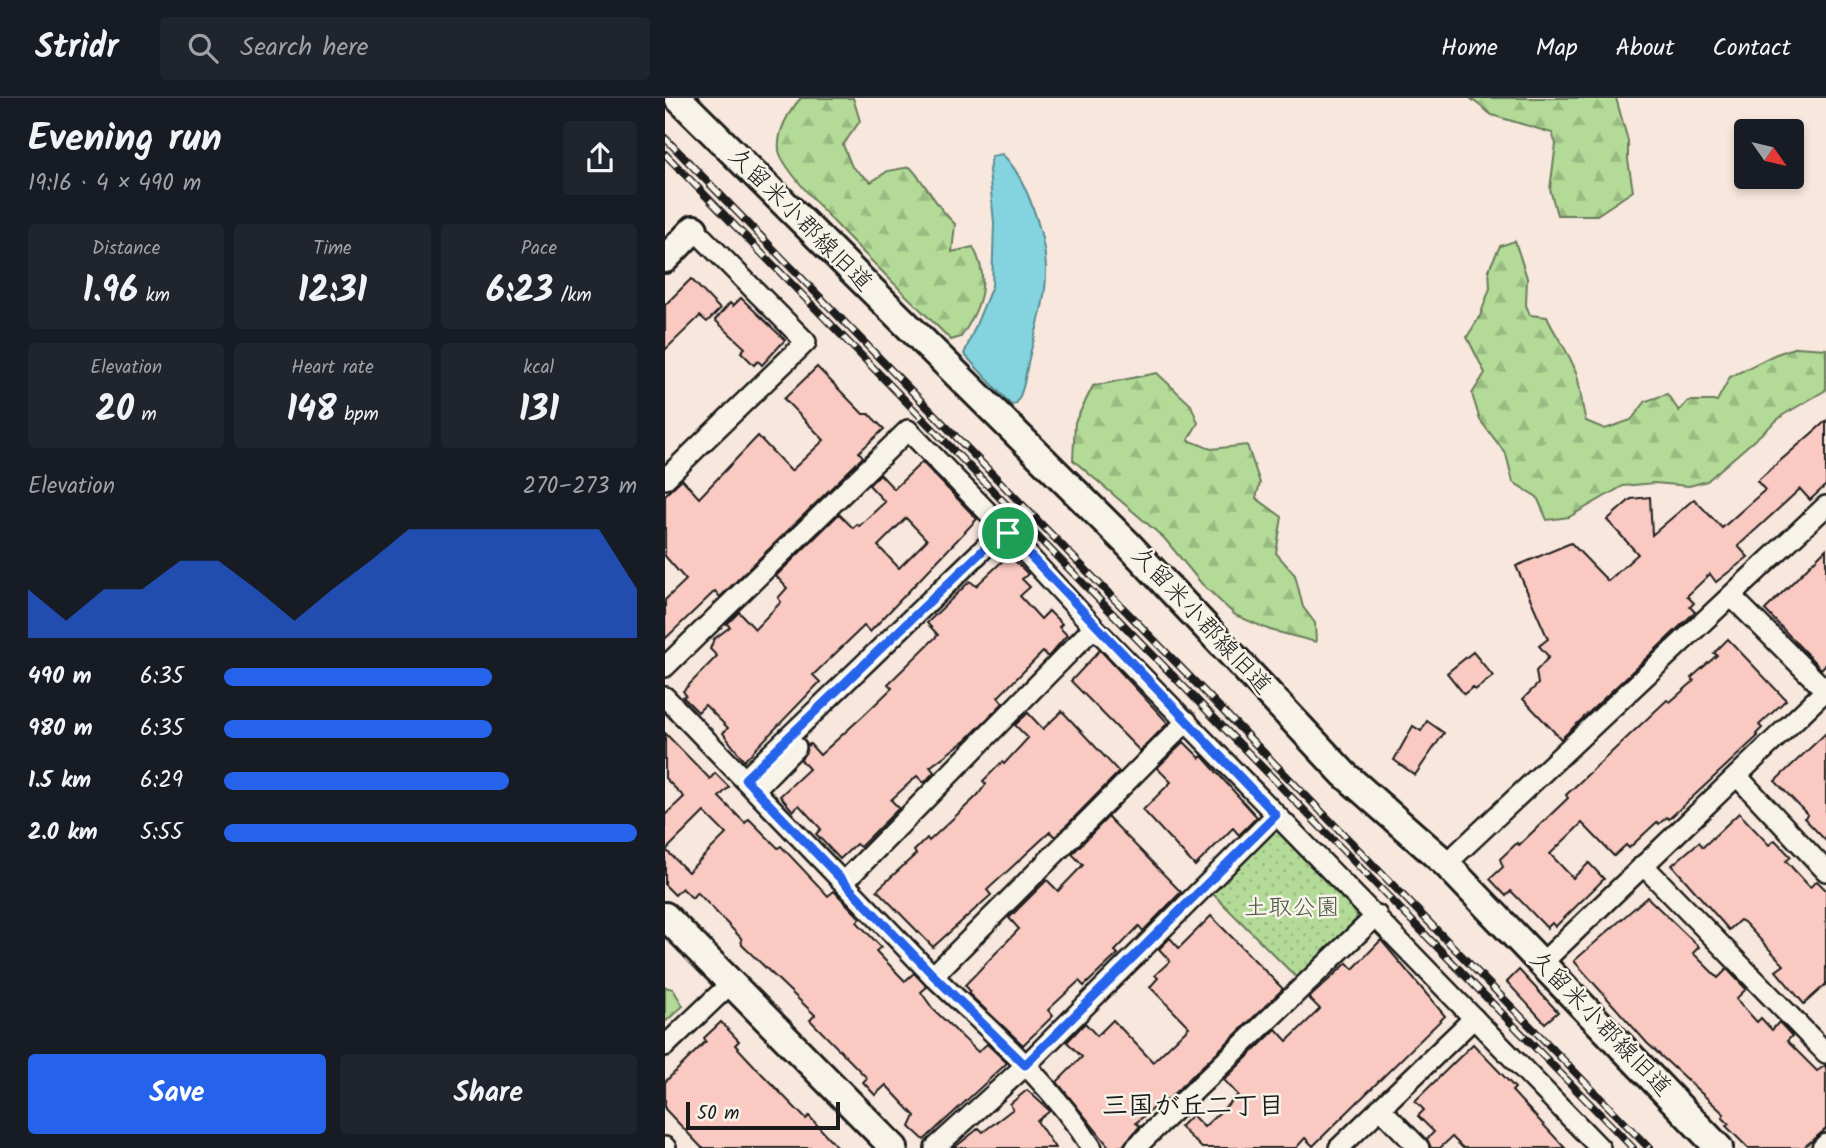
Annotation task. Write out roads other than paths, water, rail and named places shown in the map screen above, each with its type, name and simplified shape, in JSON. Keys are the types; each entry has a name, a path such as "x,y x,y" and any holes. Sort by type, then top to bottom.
{"street":[{"name":"久留米小郡線旧道","path":"678,98 1126,542 1344,774 1446,864 1719,1148"},
{"path":"665,259 694,229 806,342 665,479"},
{"path":"665,667 908,430 1094,627 1377,915 1600,1148"},
{"path":"1446,864 1826,506"},
{"path":"750,784 1006,531"},
{"path":"1542,963 1826,691 1732,597"},
{"path":"844,882 1094,627"},
{"path":"665,697 933,975 1025,1065 1072,1115 1092,1148"},
{"path":"933,975 1187,721"},
{"path":"1737,776 1826,871"},
{"path":"935,1148 1025,1065 1276,815"},
{"path":"1643,865 1826,1053"},
{"path":"1135,1148 1377,915"},
{"path":"665,916 894,1148"},
{"path":"665,1046 731,983"},
{"path":"1339,1148 1474,1018"},
{"path":"1380,1108 1419,1148"},
{"path":"1822,1148 1826,1144"}],"water":[{"path":"1002,154 1019,176 1033,207 1042,239 1046,268 1043,302 1023,387 1016,404 1011,405 964,354 992,286 994,223 989,170 992,156"}],"railway":[{"path":"665,138 1649,1148"},
{"path":"665,154 1633,1148"}],"district":[{"name":"三国が丘二丁目","path":"1193,1107"}],"park label":[{"name":"土取公園","path":"1292,908"}]}
